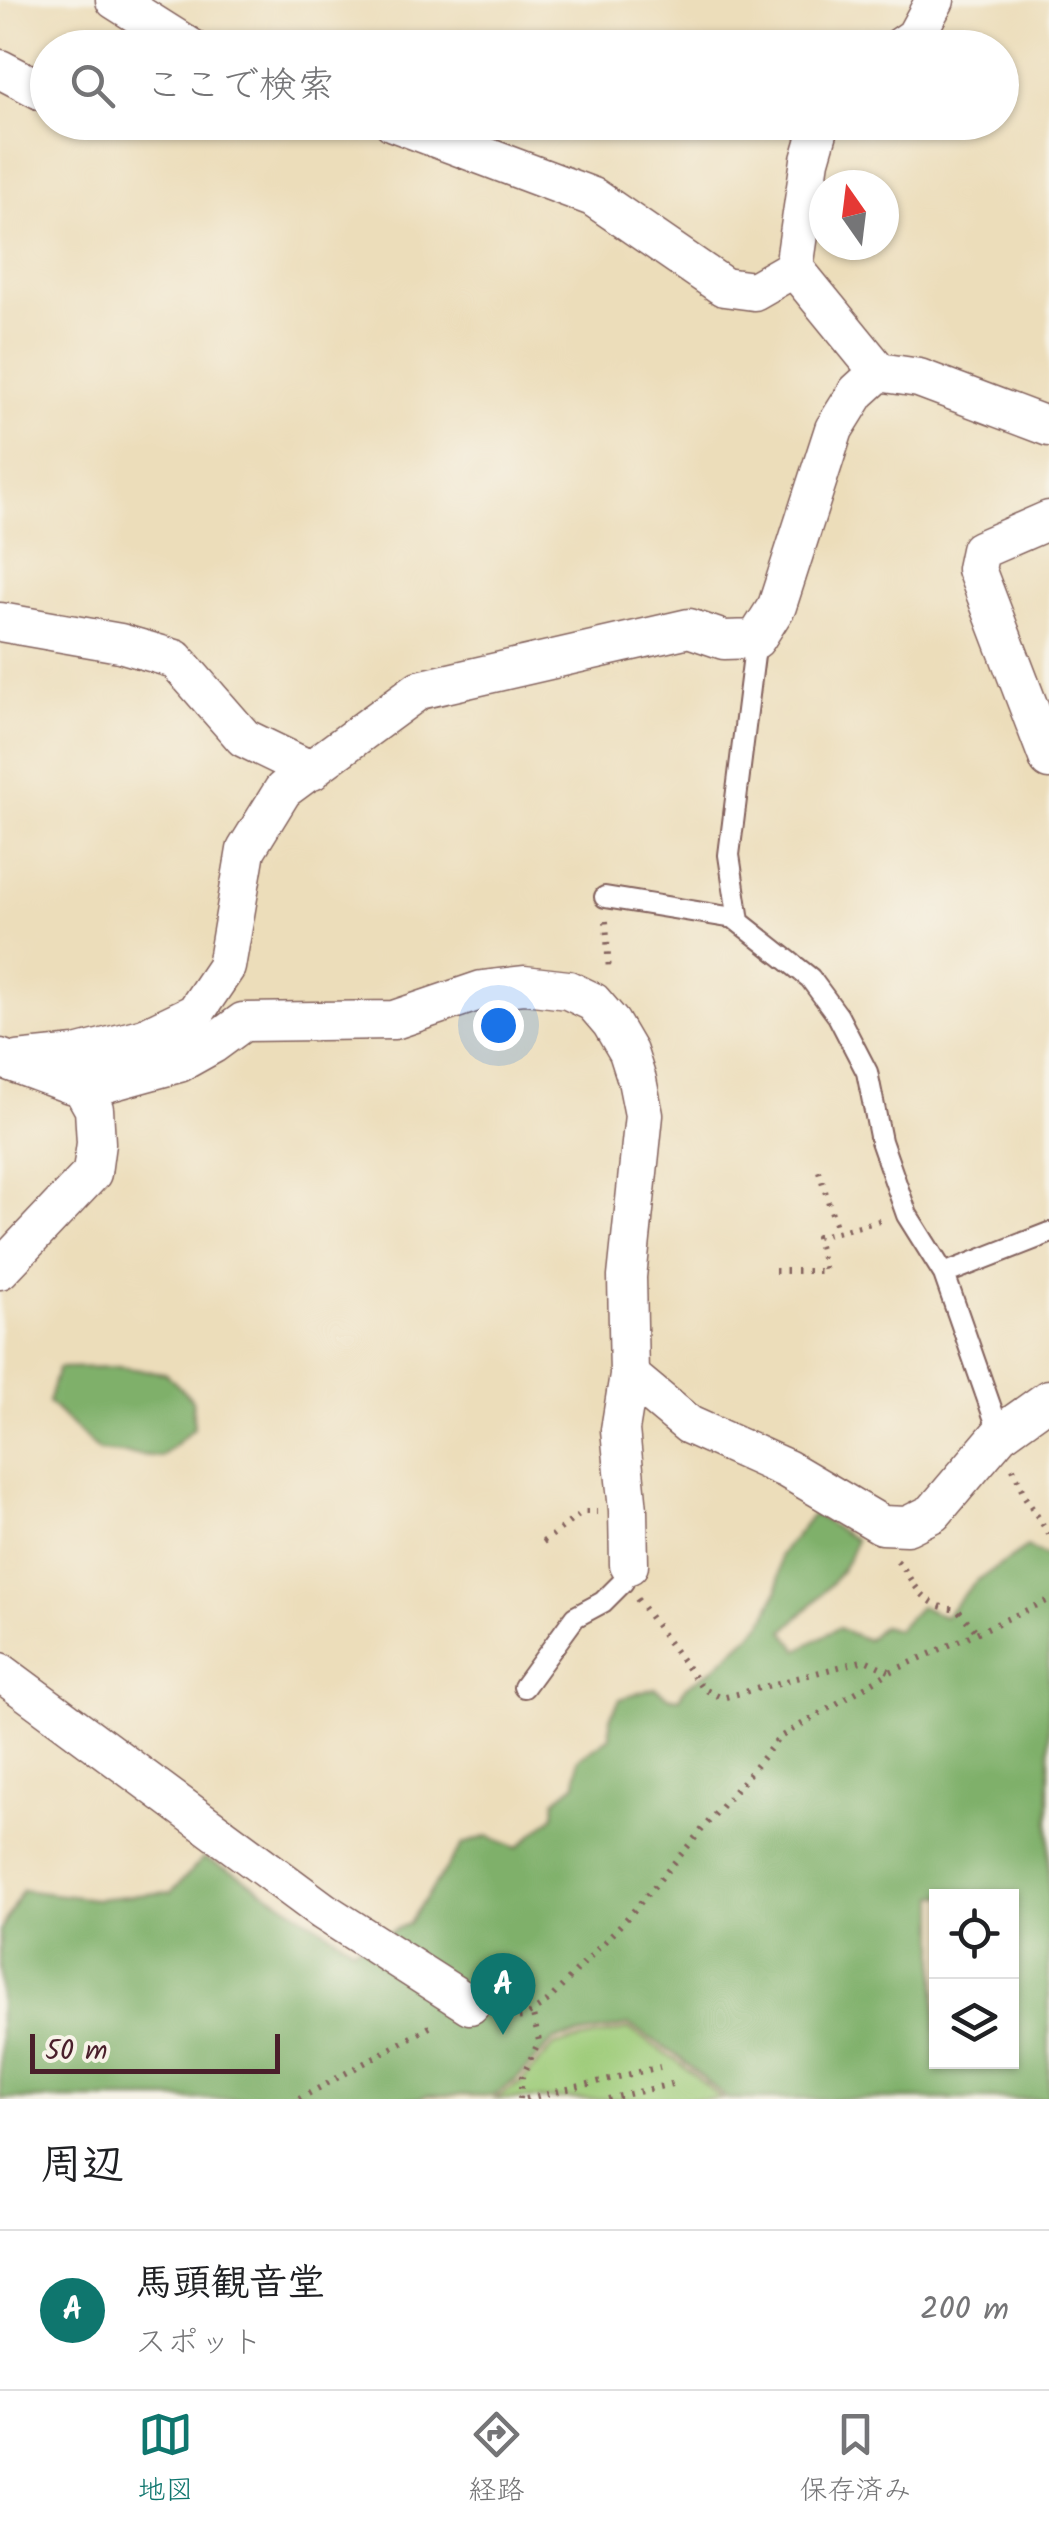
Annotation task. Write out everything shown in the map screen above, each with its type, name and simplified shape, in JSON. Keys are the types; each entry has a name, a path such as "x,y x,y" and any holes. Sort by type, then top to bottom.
{"street":[{"path":"115,0 163,30"},
{"path":"919,30 934,0"},
{"path":"0,69 30,85"},
{"path":"441,140 593,197 724,287 754,291 794,268"},
{"path":"816,140 794,268 878,372 919,378 1049,427"},
{"path":"5,1060 76,1054 145,1037 194,1013 226,967 246,850 283,790 419,690 689,628 724,640 756,639 777,606 834,429 857,392 878,372"},
{"path":"1049,520 980,550 976,570 1049,760"},
{"path":"0,622 120,643 175,658 244,738 312,770"},
{"path":"5,1060 70,1084 99,1085 179,1063 243,1022 394,1020 482,990 524,985 568,990 593,1002 611,1022 628,1052 644,1115 627,1277 629,1375 620,1430 628,1514 626,1573"},
{"path":"0,1270 92,1173 96,1143 94,1108 80,1084"},
{"path":"629,1375 689,1425 788,1469 882,1526 907,1526 933,1513 1000,1434 1049,1399"},
{"path":"0,1672 323,1911 470,2005"}],"lane":[{"path":"739,922 729,855 756,639"},
{"path":"605,897 734,918 810,978 838,1016 867,1072 882,1142 907,1215 944,1274 1000,1434"},
{"path":"944,1274 1049,1233"},
{"path":"524,1687 575,1617 603,1602 626,1573"}],"path":[{"path":"603,1013 610,990 605,897"},
{"path":"819,1171 837,1230"},
{"path":"775,1271 825,1271 817,1236 907,1215"},
{"path":"1000,1434 1025,1496 1049,1534"},
{"path":"543,1542 583,1512 628,1514"},
{"path":"870,1518 867,1544 902,1564 913,1584 930,1600 945,1610 957,1609 978,1632"},
{"path":"626,1573 702,1688 722,1698 866,1660 890,1672"},
{"path":"298,2099 470,2005 496,2020 524,2017 548,2002 630,1916 780,1737 890,1672 1049,1600"},
{"path":"532,2011 539,2041 522,2077 523,2099 660,2067"},
{"path":"608,2099 676,2083"}],"green space":[{"path":"119,1367 165,1373 192,1399 194,1428 161,1457 99,1451 48,1402 58,1368"},
{"path":"813,1514 855,1540 837,1576 784,1631 798,1650 838,1628 867,1640 882,1626 897,1630 920,1606 944,1617 975,1582 1027,1547 1049,1557 1049,2099 727,2099 675,2054 629,2025 554,2040 517,2079 494,2096 0,2099 0,1931 22,1890 95,1899 171,1892 204,1858 239,1875 353,1948 408,1924 463,1844 488,1836 517,1848 554,1816 555,1800 576,1783 578,1759 610,1737 610,1718 620,1699 655,1688 668,1697 679,1698 686,1686 712,1670 762,1624 778,1590 780,1555"},
{"path":"629,2029 676,2060 722,2099 495,2099 520,2083 555,2045"}],"place":[{"name":"馬頭観音堂","path":"503,2035"}]}
